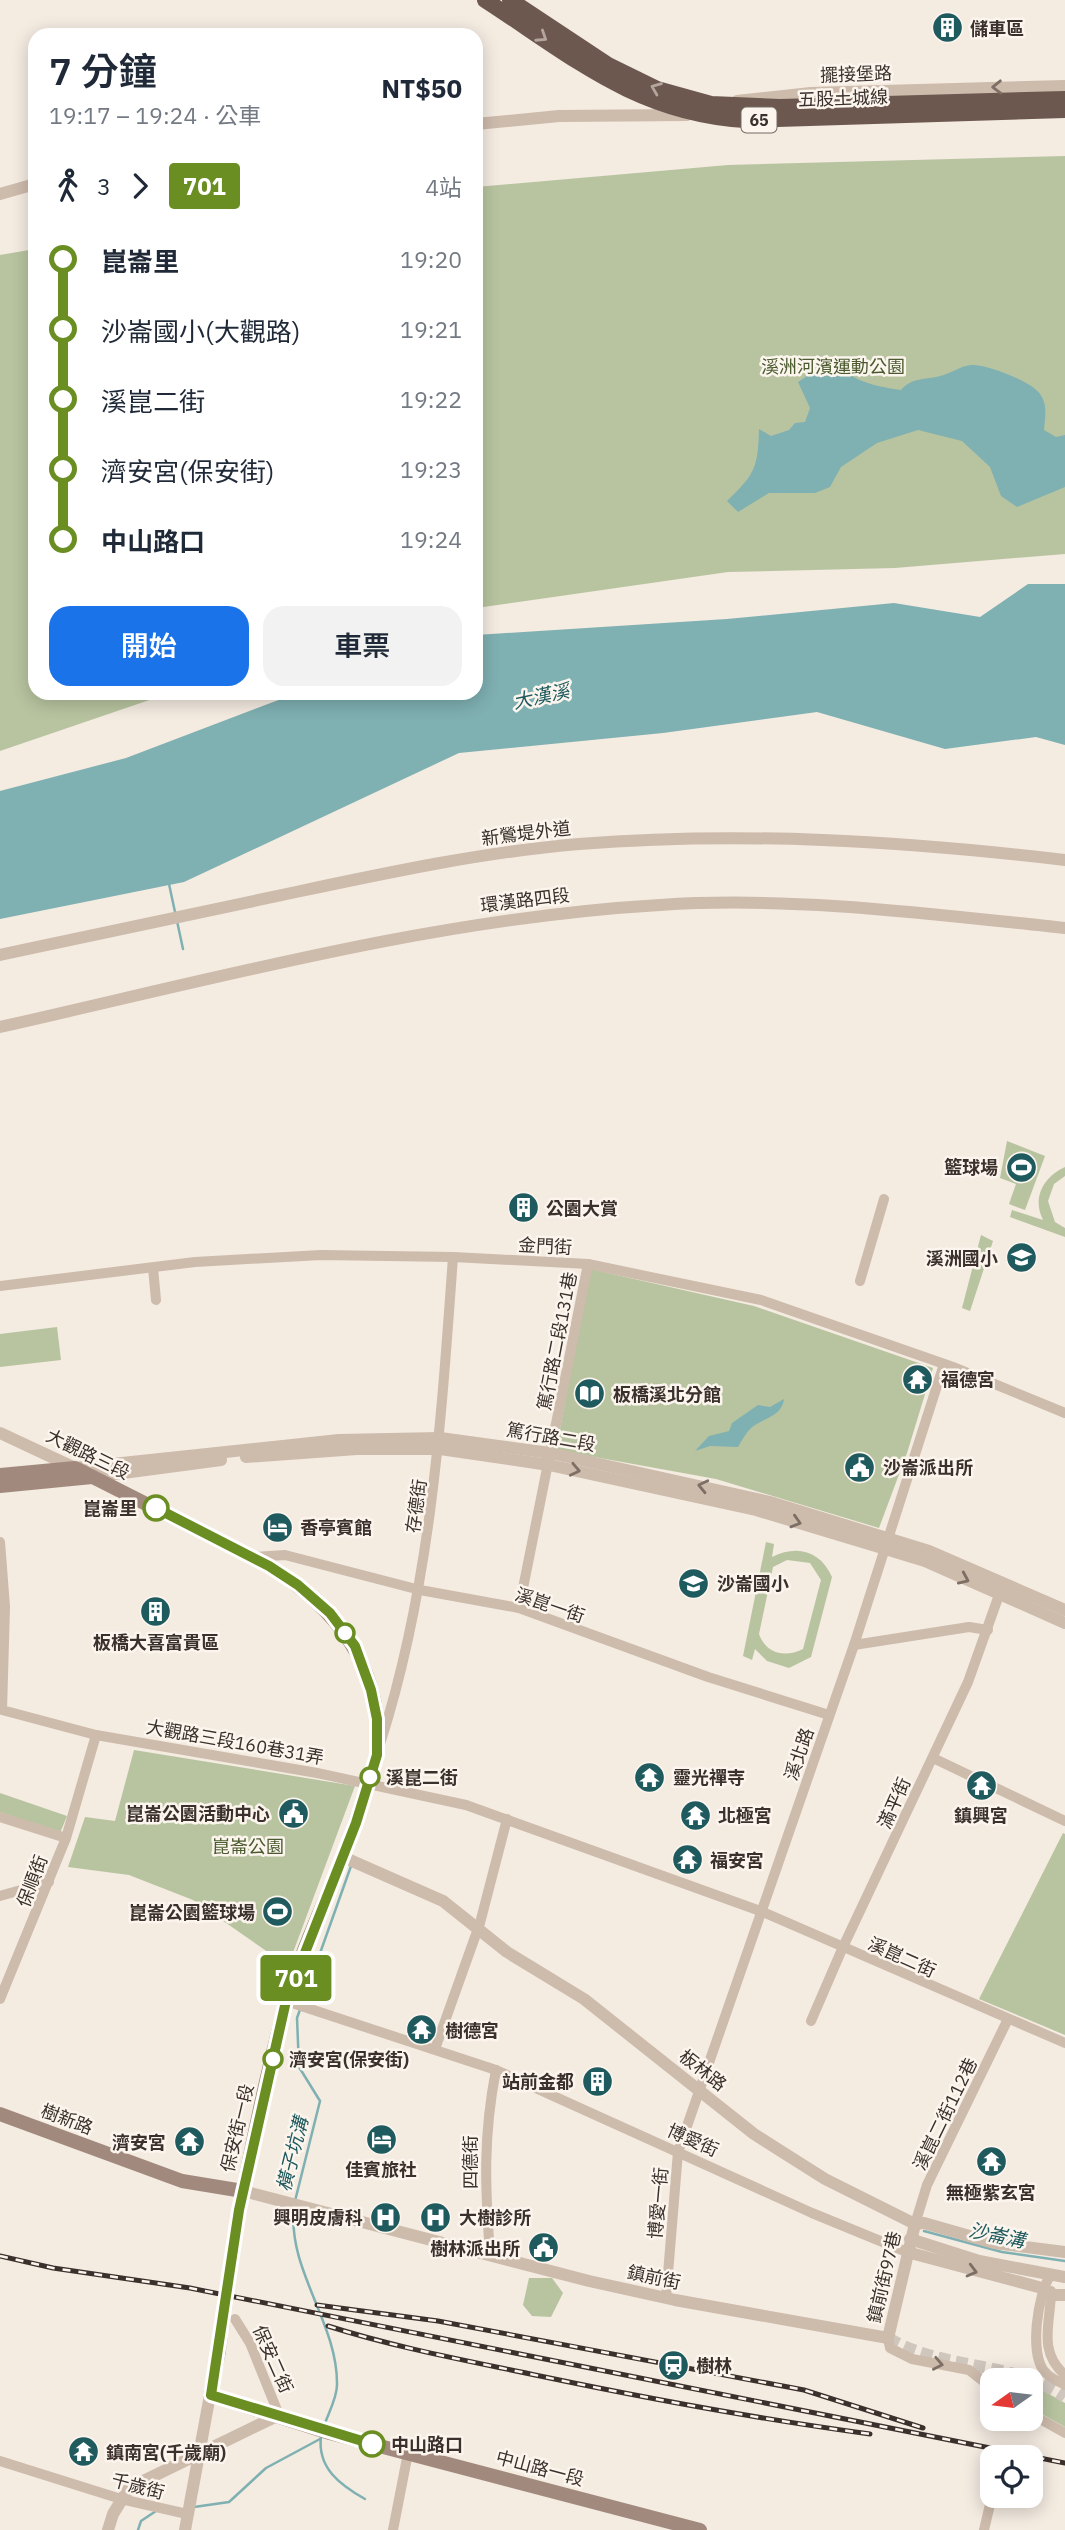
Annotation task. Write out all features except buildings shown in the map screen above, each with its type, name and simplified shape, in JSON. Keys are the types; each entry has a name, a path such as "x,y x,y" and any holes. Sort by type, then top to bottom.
{"highway":[{"name":"五股土城線","path":"485,0 606,79 671,108 713,118 745,120 1065,110"},
{"name":"五股土城線","path":"510,0 608,65 657,89 711,104 780,107 1065,99"}],"main road":[{"path":"0,1475 75,1468"},
{"name":"大觀路三段","path":"75,1468 253,1557 298,1585 330,1613 355,1646 375,1709 377,1755 343,1857"},
{"path":"0,1486 93,1477"},
{"name":"保安街一段","path":"239,2210 289,2001 343,1857"},
{"name":"樹新路","path":"0,2114 182,2180 243,2192"},
{"path":"211,2395 219,2351"},
{"name":"中山路一段","path":"211,2395 279,2414 325,2431 700,2530"}],"street":[{"name":"擺接堡路","path":"651,114 766,96 1065,86"},
{"name":"擺接堡路","path":"483,123 559,116 1065,104"},
{"path":"3,193 28,186"},
{"path":"3,193 28,194"},
{"name":"新鶯堤外道","path":"0,955 496,853 670,838 885,842 1065,860"},
{"name":"環漢路四段","path":"0,1027 433,932 586,910 732,903 905,911 1065,928"},
{"path":"860,1281 884,1199"},
{"name":"金門街","path":"0,1286 153,1268 321,1255 453,1257 588,1264 761,1300 944,1364 1065,1413"},
{"name":"存德街","path":"377,1755 420,1590 440,1443 453,1257"},
{"name":"篤行路二段131巷","path":"519,1608 588,1264"},
{"path":"153,1268 156,1300"},
{"name":"溪北路","path":"678,2152 854,1645 944,1364"},
{"name":"大觀路三段","path":"0,1433 75,1468"},
{"name":"篤行路二段","path":"75,1468 339,1440 440,1443 549,1459 885,1543 1001,1589"},
{"name":"篤行路二段","path":"93,1477 293,1454 440,1443"},
{"name":"大觀路三段160巷31弄","path":"0,1542 5,1607 2,1710 96,1735 259,1762 368,1784"},
{"name":"溪崑一街","path":"253,1557 285,1555 420,1590 519,1608 708,1677 829,1715"},
{"path":"1001,1589 1065,1611"},
{"path":"1001,1589 1065,1623"},
{"name":"滿平街","path":"811,2021 843,1947 933,1758 988,1630 1001,1589"},
{"path":"854,1645 969,1627 988,1630"},
{"path":"66,1838 96,1735"},
{"path":"933,1758 1065,1821"},
{"name":"溪崑二街","path":"368,1784 466,1805 763,1912 1065,2043"},
{"name":"保順街","path":"0,1817 66,1838 0,1998"},
{"path":"435,2049 478,1928 507,1819"},
{"name":"板林路","path":"343,1857 443,1901 508,1952 584,1999 754,2134 813,2171 915,2224 924,2223 994,2243 1065,2252"},
{"path":"0,1896 48,1882"},
{"name":"博愛街","path":"289,2001 496,2070 678,2152 908,2246 1065,2295"},
{"name":"溪崑二街112巷","path":"915,2224 928,2185 1008,2020"},
{"name":"四德街","path":"490,2254 485,2179 486,2121 496,2070"},
{"name":"博愛一街","path":"666,2298 678,2152"},
{"name":"鎮前街","path":"243,2192 666,2298 888,2338"},
{"name":"鎮前街97巷","path":"888,2338 915,2224"},
{"name":"博愛街","path":"908,2246 1065,2277"},
{"path":"1050,2276 1037,2338 1044,2372 1065,2385"},
{"path":"1047,2291 1048,2350 1053,2362 1065,2375"},
{"name":"保安二街","path":"235,2319 250,2343 279,2414"},
{"path":"888,2338 890,2348 912,2359 970,2370 980,2378"},
{"path":"185,2530 211,2395"},
{"path":"108,2530 121,2498 129,2488 198,2457 279,2414"},
{"path":"1043,2421 1065,2433"},
{"path":"393,2530 408,2453"},
{"name":"千歲街","path":"0,2460 170,2511 188,2509"},
{"path":"984,2530 989,2508"}],"green space":[{"name":"溪洲河濱運動公園","path":"1065,156 1065,554 895,568 728,572 483,607 483,186 728,165"},
{"path":"28,250 28,700 149,700 0,751 0,255"},
{"name":"籃球場","path":"1007,1141 1045,1156 1025,1210 1009,1204 1016,1184 1000,1178"},
{"path":"1065,1167 1065,1176 1054,1184 1048,1201 1055,1222 1065,1228 1065,1237 1010,1217 1012,1210 1043,1220 1039,1196 1045,1182"},
{"path":"981,1235 993,1241 970,1311 962,1308"},
{"path":"590,1269 754,1306 933,1368 907,1453 879,1528 716,1479 556,1450"},
{"path":"57,1327 61,1360 0,1367 0,1334"},
{"path":"766,1542 774,1544 772,1557 799,1551 807,1552 822,1561 832,1577 811,1657 789,1668 767,1661 755,1649 752,1660 743,1656","holes":["787,1560 810,1563 821,1580 803,1649 790,1653 771,1650 759,1634 773,1567"]},
{"name":"崑崙公園","path":"134,1750 355,1786 288,1966 193,1900 129,1875 68,1867 85,1817 115,1821"},
{"path":"0,1793 67,1816 60,1833 0,1812"},
{"path":"1063,1833 1065,1834 1065,2035 979,1999"},
{"path":"529,2278 552,2278 563,2293 551,2317 532,2316 523,2305"},
{"path":"1043,2391 1065,2403 1065,2427 1043,2415"}],"water":[{"path":"833,359 847,373 863,381 901,390 914,381 944,375 971,365 997,370 1028,384 1040,394 1044,402 1044,430 1056,437 1065,435 1065,487 1017,507 1001,496 990,467 962,441 918,430 877,443 841,467 830,487 815,493 769,493 738,512 727,501 744,484 753,470 758,453 759,429 771,436 789,430 795,423 805,422 810,408 798,382"},
{"name":"大漢溪","path":"1028,584 1065,584 1065,745 1036,737 945,749 817,712 663,733 459,753 184,882 0,919 0,791 126,758 279,700 483,700 483,635 727,619 894,603 980,617"},
{"path":"784,1399 779,1410 751,1428 738,1447 710,1446 695,1451 709,1436 729,1431 732,1423 758,1405 770,1407"}],"waterway":[{"path":"169,884 175,912"},
{"path":"177,921 183,949"},
{"name":"橫子坑溝","path":"295,2201 320,2101 299,2067 297,2018 351,1866"},
{"name":"橫子坑溝","path":"294,2208 298,2253 330,2340 335,2362 337,2390 324,2426"},
{"name":"沙崙溝","path":"924,2231 1002,2252 1065,2261"},
{"path":"321,2436 323,2457 332,2474 347,2488 365,2499"},
{"path":"194,2507 229,2502 266,2468 320,2439"},
{"path":"138,2530 141,2521 156,2511"}],"tunnel":[{"path":"219,2351 239,2210"},
{"path":"888,2338 931,2356 1022,2376 1065,2397"}],"railway":[{"path":"0,2256 53,2268 190,2288 1065,2463"},
{"path":"317,2305 438,2321 804,2390 923,2428"},
{"path":"328,2326 407,2348 663,2401 870,2434"}],"bus line":[{"name":"701","path":"156,1508 246,1553 298,1585 330,1613 355,1646 371,1690 377,1719 377,1755 339,1869 286,2001 244,2183 211,2395 372,2444"}],"place":[{"name":"儲車區","path":"947,28"},
{"name":"籃球場","path":"1021,1167"},
{"name":"公園大賞","path":"523,1208"},
{"name":"溪洲國小","path":"1021,1258"},
{"name":"福德宮","path":"918,1379"},
{"name":"板橋溪北分館","path":"590,1394"},
{"name":"沙崙派出所","path":"860,1467"},
{"name":"崑崙里","path":"156,1508"},
{"name":"香亭賓館","path":"277,1527"},
{"name":"沙崙國小","path":"694,1583"},
{"name":"板橋大喜富貴區","path":"156,1611"},
{"name":"溪崑二街","path":"370,1777"},
{"name":"靈光禪寺","path":"650,1777"},
{"name":"鎮興宮","path":"981,1785"},
{"name":"崑崙公園活動中心","path":"293,1813"},
{"name":"北極宮","path":"695,1815"},
{"name":"福安宮","path":"687,1860"},
{"name":"崑崙公園籃球場","path":"278,1912"},
{"name":"樹德宮","path":"422,2030"},
{"name":"濟安宮(保安街)","path":"273,2059"},
{"name":"站前金都","path":"597,2081"},
{"name":"佳賓旅社","path":"381,2139"},
{"name":"濟安宮","path":"189,2142"},
{"name":"無極紫玄宮","path":"991,2161"},
{"name":"興明皮膚科","path":"386,2217"},
{"name":"大樹診所","path":"436,2217"},
{"name":"樹林派出所","path":"543,2248"},
{"name":"樹林","path":"673,2365"},
{"name":"中山路口","path":"372,2444"},
{"name":"鎮南宮(千歲廟)","path":"83,2452"}]}
